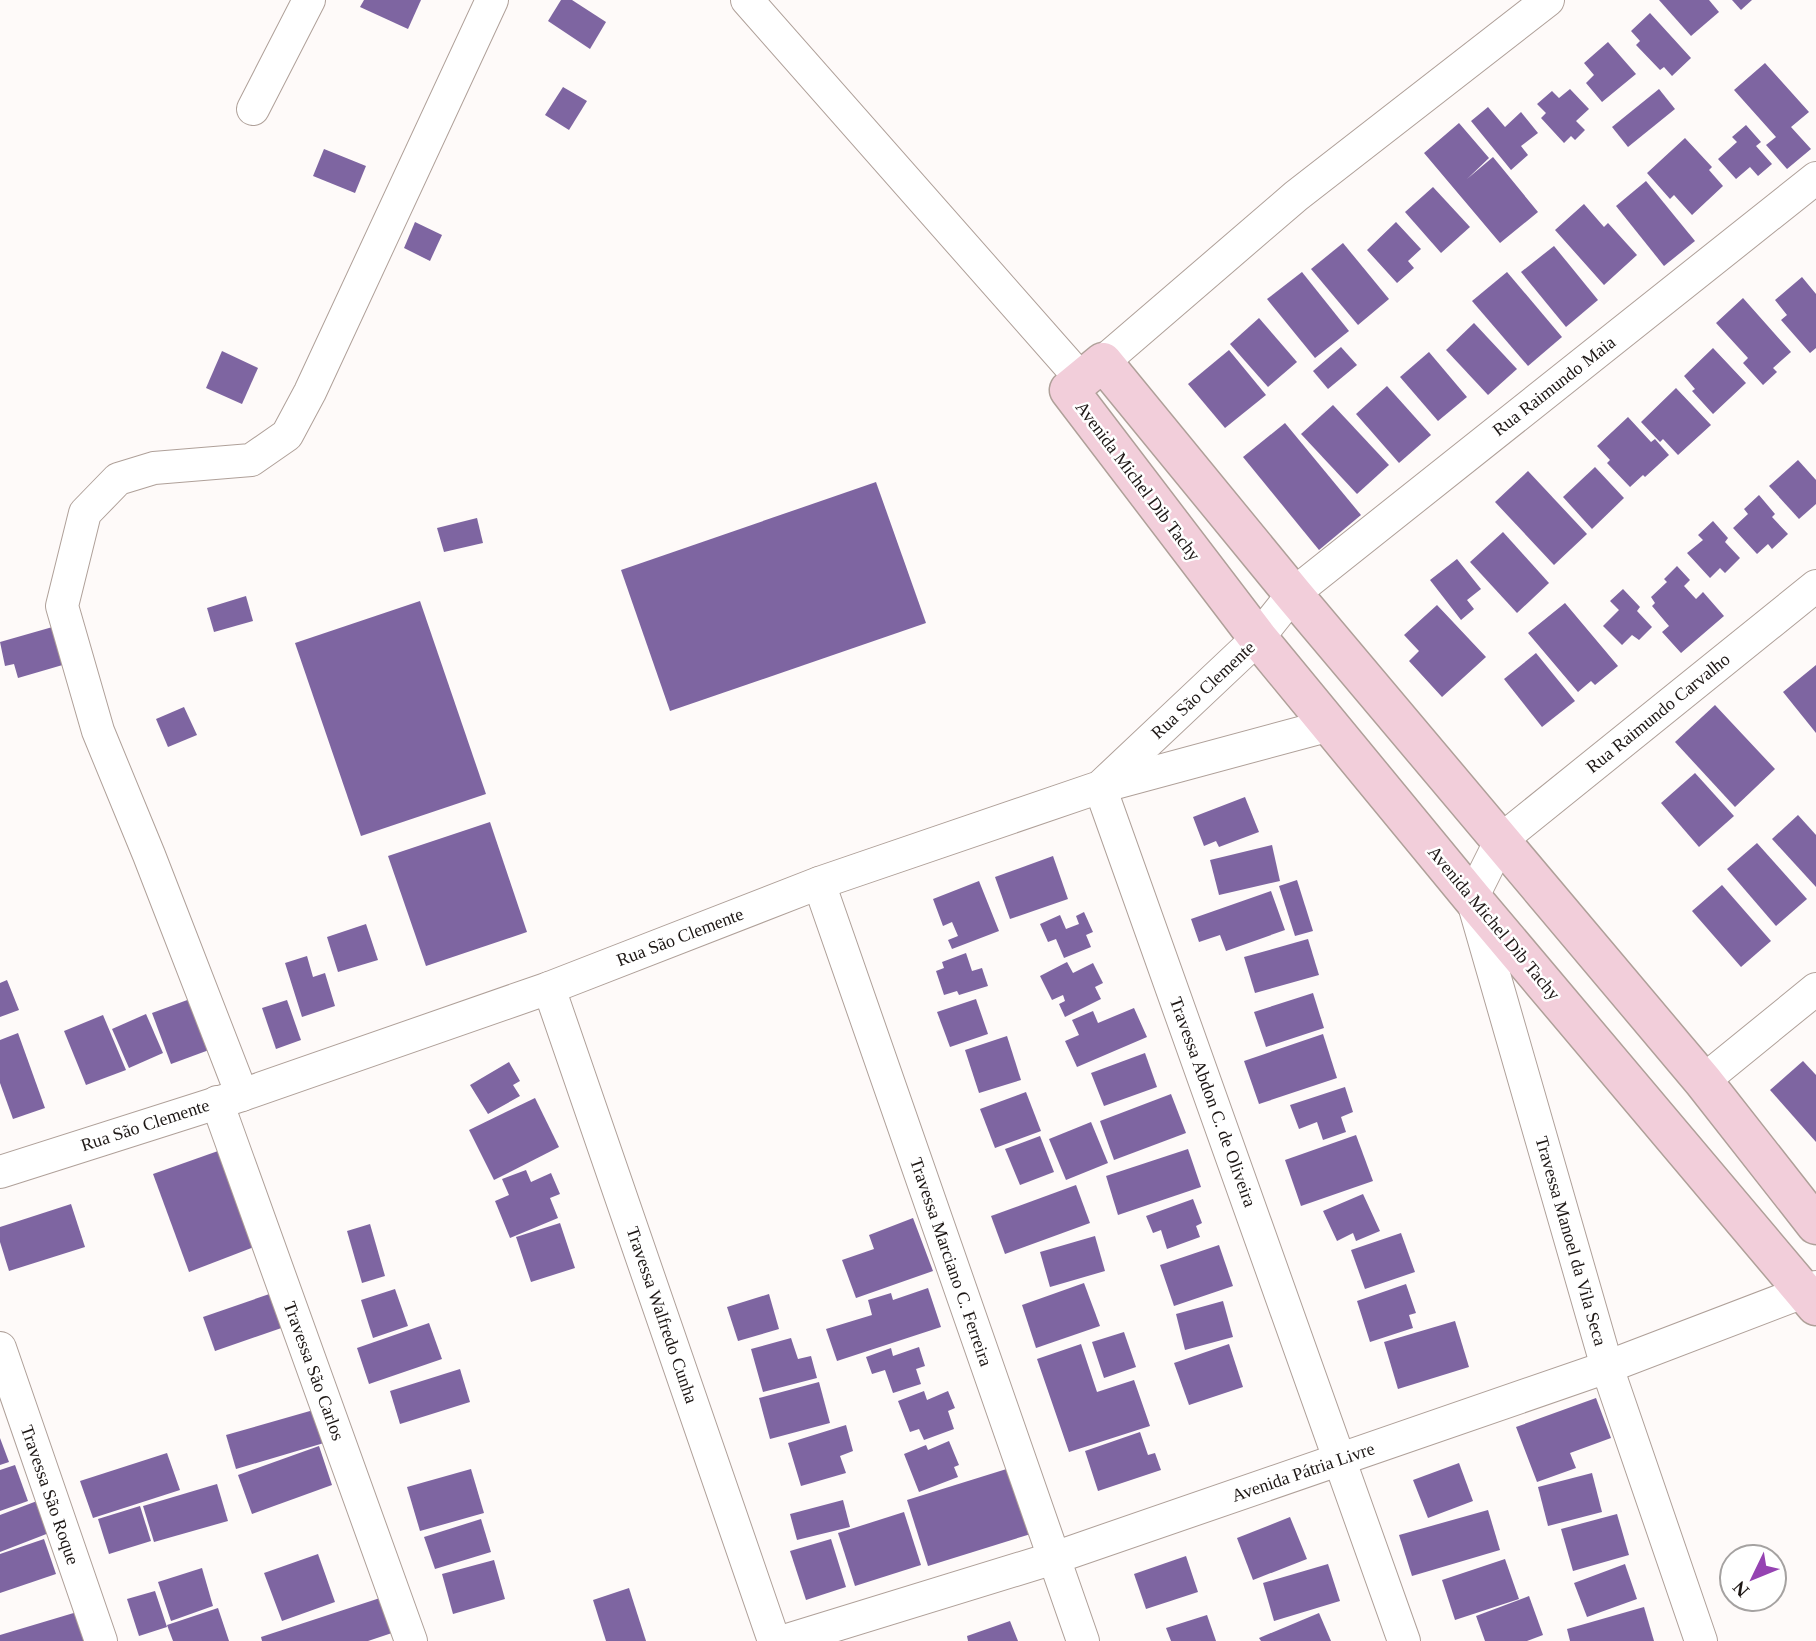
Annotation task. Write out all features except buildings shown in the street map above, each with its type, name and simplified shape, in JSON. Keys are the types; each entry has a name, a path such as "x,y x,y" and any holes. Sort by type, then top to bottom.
{"street":[{"path":"253,109 309,0"},
{"name":"Travessa São Carlos","path":"411,1641 149,855 98,731 62,606 85,513 118,479 154,468 250,460 287,435 316,379 492,0"},
{"path":"747,0 1092,371 1293,594 1703,1081 1816,1225"},
{"path":"1092,371 1296,196 1548,0"},
{"name":"Rua Raimundo Maia","path":"1293,594 1816,178"},
{"name":"Avenida Michel Dib Tachy","path":"1092,371 1069,390 1258,638 1472,898 1812,1295"},
{"name":"Rua Raimundo Carvalho","path":"1501,840 1816,586"},
{"name":"Rua São Clemente","path":"0,1172 230,1098 549,988 820,883 1100,786 1258,638 1293,594"},
{"path":"1100,786 1329,724"},
{"name":"Travessa Abdon C. de Oliveira","path":"1100,786 1404,1641"},
{"path":"1472,898 1501,840"},
{"name":"Travessa Marciano C. Ferreira","path":"820,883 1083,1641"},
{"name":"Travessa Manoel da Vila Seca","path":"1472,898 1606,1367 1701,1641"},
{"name":"Travessa Walfredo Cunha","path":"549,988 774,1641"},
{"path":"1703,1081 1816,989"},
{"name":"Avenida Pátria Livre","path":"784,1641 1054,1558 1812,1295"},
{"name":"Travessa São Roque","path":"0,1348 101,1641"}]}
